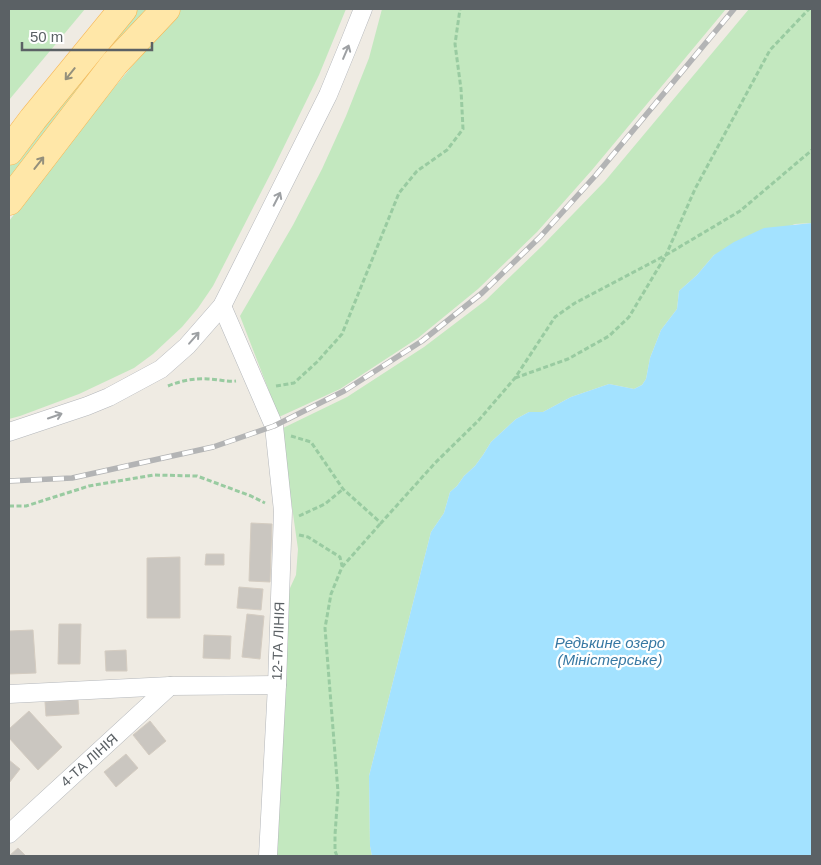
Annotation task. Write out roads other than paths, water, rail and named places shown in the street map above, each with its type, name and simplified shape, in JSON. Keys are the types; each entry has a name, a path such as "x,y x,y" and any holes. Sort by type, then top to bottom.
{"main road":[{"path":"9,151 33,118 123,9"},
{"path":"9,201 115,63 166,9"}],"street":[{"path":"9,432 87,406 109,397 161,370 187,346 222,306 328,95 363,9"},
{"name":"12-ТА ЛІНІЯ","path":"222,306 275,430 283,511 277,685 268,856"},
{"path":"9,694 170,686 277,685"},
{"name":"4-ТА ЛІНІЯ","path":"9,834 170,686"}],"water":[{"name":"Редькине озеро (Міністерське)","path":"812,223 812,856 372,856 370,846 369,776 431,532 444,513 450,492 475,466 491,442 516,419 529,412 543,412 571,397 609,384 634,389 642,385 646,379 650,358 661,330 677,309 679,291 697,275 714,255 734,242 764,228"}],"railway":[{"path":"9,481 72,478 213,447 274,426 344,391 422,341 482,293 540,237 596,175 734,9"}]}
